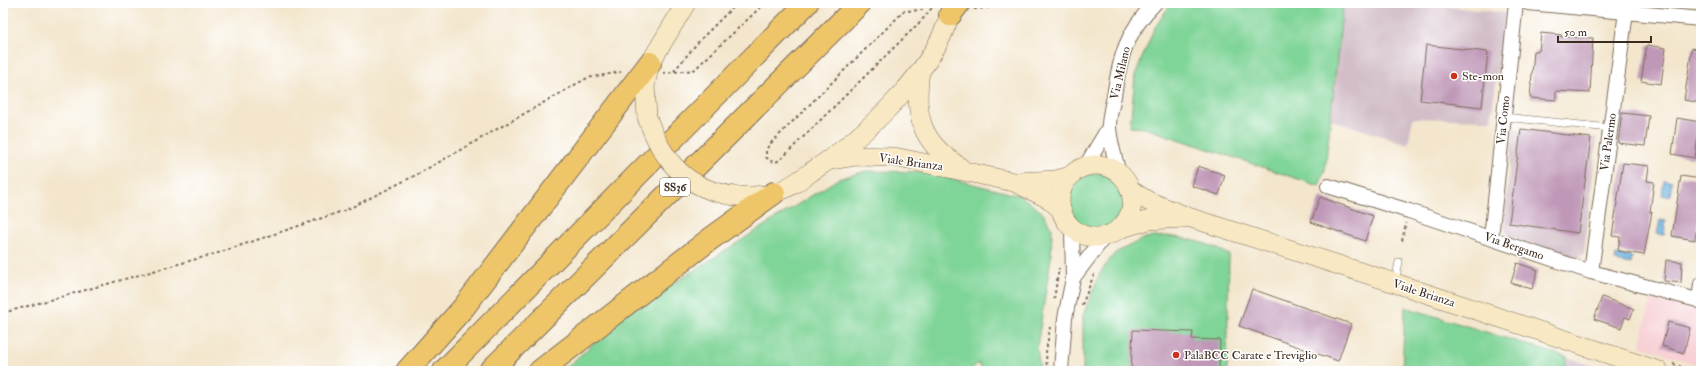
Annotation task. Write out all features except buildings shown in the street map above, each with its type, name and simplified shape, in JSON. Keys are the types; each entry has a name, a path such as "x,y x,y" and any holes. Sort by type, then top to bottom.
{"highway":[{"name":"SS36","path":"444,371 807,3"},
{"name":"SS36","path":"490,371 860,3"},
{"path":"407,371 464,307 655,68"},
{"path":"540,371 709,240 774,193"}],"main road":[{"path":"681,7 655,68 645,86 647,117 653,134 668,160 682,175 696,185 710,191 735,196 774,193 800,180 829,160 880,117 920,70 931,54 953,7"},
{"name":"Viale Brianza","path":"920,70 917,90 917,106 927,137 947,159 968,172"},
{"name":"Viale Brianza","path":"829,160 856,156 894,157 968,172 1014,182 1047,198 1060,209"},
{"path":"1097,166 1109,168 1124,182 1132,200 1130,211 1126,221 1112,233 1087,236 1072,228 1065,219 1060,209 1061,191 1065,182 1078,171 1097,166"},
{"name":"Viale Brianza","path":"1014,182 1056,180 1078,171"},
{"name":"Viale Brianza","path":"1124,182 1148,201 1188,218 1394,283 1660,371"},
{"name":"Viale Brianza","path":"1112,233 1149,220 1188,218"}],"street":[{"name":"Via Milano","path":"1124,182 1109,127 1118,71 1124,50 1141,17 1155,3"},
{"name":"Via Como","path":"1491,238 1516,3"},
{"path":"1528,3 1701,19"},
{"name":"Via Palermo","path":"1591,272 1626,12"},
{"name":"Via Milano","path":"1078,171 1109,127"},
{"name":"Via Bergamo","path":"1328,186 1409,211 1591,272 1700,301"},
{"path":"1061,371 1065,318 1073,278 1072,228"},
{"path":"1073,278 1112,233"},
{"path":"1700,301 1701,284"}],"lane":[{"path":"1504,117 1610,128"},
{"path":"1394,283 1399,262"}],"path":[{"path":"674,72 699,41 737,3"},
{"path":"655,68 674,72 694,70 765,3"},
{"path":"923,10 904,11 770,144 766,150 766,156 770,161 776,162 781,159 922,20 953,7 996,7 1012,3"},
{"path":"3,313 218,253 346,210 418,174 587,78 623,72"},
{"path":"1402,241 1409,211"},
{"path":"1081,309 1097,269"}],"shaded area":[{"path":"1343,3 1416,3 1505,13 1491,120 1413,118 1408,144 1331,120"},
{"path":"1513,128 1591,138 1597,137 1584,253 1577,259 1509,236 1504,228"},
{"path":"1651,299 1701,312 1701,366 1640,345"},
{"path":"1567,357 1606,371 1565,371"}],"green space":[{"path":"1171,3 1343,3 1325,170 1319,186 1145,128 1130,127 1135,75 1154,29"},
{"path":"866,171 925,172 1021,196 1043,213 1052,229 1051,258 1037,347 1040,371 983,371 979,363 968,371 563,371 628,312 838,179"},
{"path":"1096,173 1107,175 1116,181 1122,190 1124,201 1122,212 1116,221 1107,227 1096,229 1085,227 1076,221 1070,212 1068,201 1070,190 1076,181 1085,175"},
{"path":"1168,236 1200,242 1215,247 1229,255 1227,371 1083,371 1083,315 1100,273 1115,253 1145,238"},
{"path":"1405,307 1567,357 1565,371 1402,371"}],"water":[{"path":"1664,180 1672,181 1670,196 1662,195"},
{"path":"1660,220 1666,221 1664,235 1657,234"},
{"path":"1616,255 1632,257 1631,264 1615,261"}],"place":[{"name":"Ste-mon","path":"1454,76"},
{"name":"PalaBCC Carate e Treviglio","path":"1176,355"}]}
